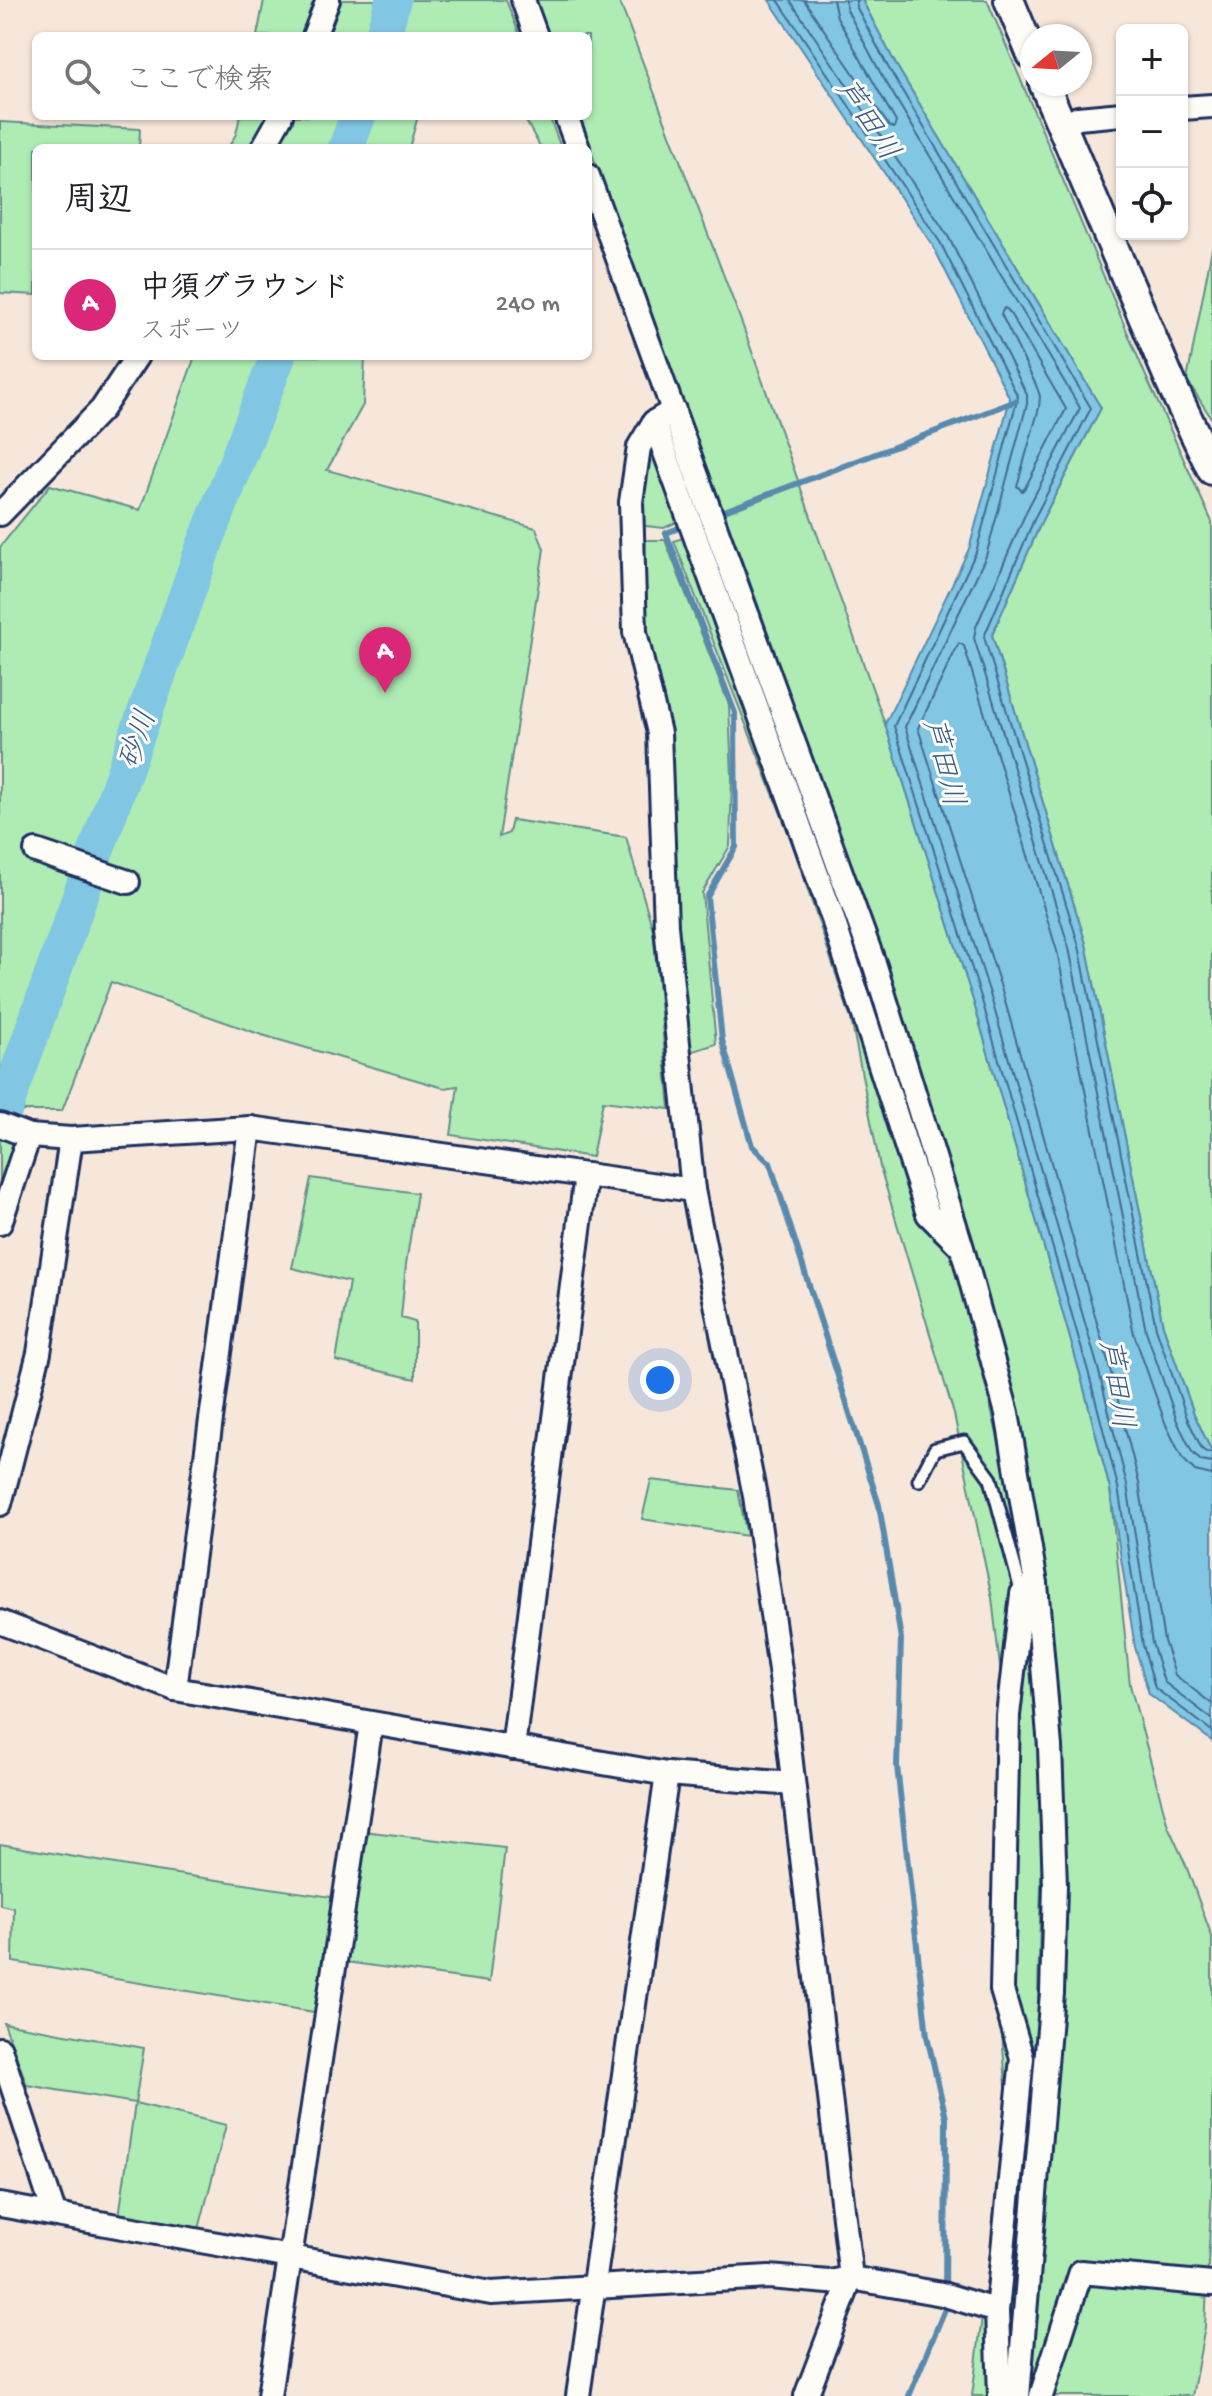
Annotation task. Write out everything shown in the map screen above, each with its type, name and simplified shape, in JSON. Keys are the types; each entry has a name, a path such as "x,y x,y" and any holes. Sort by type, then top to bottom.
{"street":[{"path":"316,32 328,0"},
{"path":"523,0 535,32"},
{"path":"1009,0 1020,26"},
{"path":"1049,96 1175,392 1212,470"},
{"path":"1188,108 1212,106"},
{"path":"1062,126 1078,118 1116,115"},
{"path":"265,144 279,120"},
{"path":"568,120 576,144"},
{"path":"592,187 875,966 962,1248 1007,1413 1050,1747 1055,1885 1052,1993 1018,2396"},
{"path":"0,514 102,409 134,360"},
{"path":"674,410 654,422 639,447 631,502 635,632 659,733 666,926 693,1190 755,1496 781,1677 851,2278 806,2396"},
{"path":"654,422 831,913 928,1214 962,1248"},
{"path":"36,851 128,882"},
{"path":"0,1125 29,1136 71,1139 250,1128 693,1190"},
{"path":"175,1689 250,1128"},
{"path":"0,1223 29,1136"},
{"path":"0,1504 39,1353 71,1139"},
{"path":"513,1748 586,1175"},
{"path":"1000,2396 997,2311 1022,2058 1002,1990 1008,1715 1029,1589"},
{"path":"0,1622 175,1689 667,1774 793,1784"},
{"path":"269,2396 371,1724"},
{"path":"578,2396 667,1774"},
{"path":"0,2049 54,2213"},
{"path":"0,2205 491,2293 769,2277 829,2282 851,2278 942,2294 997,2311"},
{"path":"1041,2396 1081,2272 1212,2284"}],"lane":[{"path":"919,1480 935,1449 964,1442 991,1479 1029,1589"}],"green space":[{"path":"264,0 506,0 518,32 258,32"},
{"path":"535,0 619,0 741,321 885,724 973,1000 1080,1373 1110,1489 1130,1685 1168,1826 1212,1937 1212,2187 1205,2327 1192,2396 1027,2396 1058,2012 1059,1698 1016,1419 988,1307 896,995 753,591 592,154 592,144 588,144 579,120 592,120 592,32 547,32"},
{"path":"862,0 987,0 1020,78 1020,96 1028,96 1145,374 1212,522 1212,1452 1194,1414 1163,1326 1086,944 992,635 1043,518 1101,408 895,63"},
{"path":"239,120 417,120 410,144 230,144"},
{"path":"525,120 550,120 560,144 539,144"},
{"path":"0,122 140,129 139,144 32,144 32,295 0,293"},
{"path":"1212,248 1212,419 1187,380"},
{"path":"194,360 365,360 363,405 327,470 536,528 544,549 499,837 509,833 512,820 626,837 653,930 670,1109 603,1101 592,1157 451,1135 458,1086 444,1088 262,1035 111,982 62,1111 24,1111 0,1102 0,547 50,485 140,510"},
{"path":"669,435 678,441 701,511 664,528 637,525 644,466"},
{"path":"707,529 870,977 963,1290 1022,1540 1044,1768 1036,2071 1009,2396 972,2396 1008,2111 1002,2034 1012,1771 992,1598 954,1414 880,1167 851,1019 790,837 674,541"},
{"path":"646,540 665,540 729,705 732,777 730,846 702,893 716,1044 687,1053 671,907 672,786 640,626"},
{"path":"0,1135 18,1141 0,1194"},
{"path":"311,1178 417,1193 401,1318 415,1322 415,1379 336,1361 349,1282 292,1268"},
{"path":"651,1480 738,1490 747,1536 642,1519"},
{"path":"363,1831 505,1848 489,1982 345,1962"},
{"path":"0,1844 332,1897 314,2012 13,1962 14,1908 0,1905"},
{"path":"4,2023 144,2048 135,2103 27,2085"},
{"path":"135,2103 226,2125 199,2229 119,2217"}],"water":[{"name":"芦田川","path":"769,0 862,0 895,63 1101,408 1043,518 992,635 1086,944 1163,1326 1194,1414 1212,1452 1212,1741 1149,1694 1135,1647 1110,1489 1080,1373 973,1000 885,724 969,549 1010,399 933,246"}],"waterway":[{"name":"砂川","path":"384,32 393,0"},
{"name":"砂川","path":"348,144 356,120"},
{"name":"砂川","path":"0,1123 201,554 276,360"},
{"path":"909,2396 945,2309 946,2118 927,2036 897,1766 901,1639 879,1505 770,1163 752,1146 722,1040 707,897 736,847 735,713 666,533 1016,401"}],"place":[{"name":"中須グラウンド","path":"385,693"}]}
